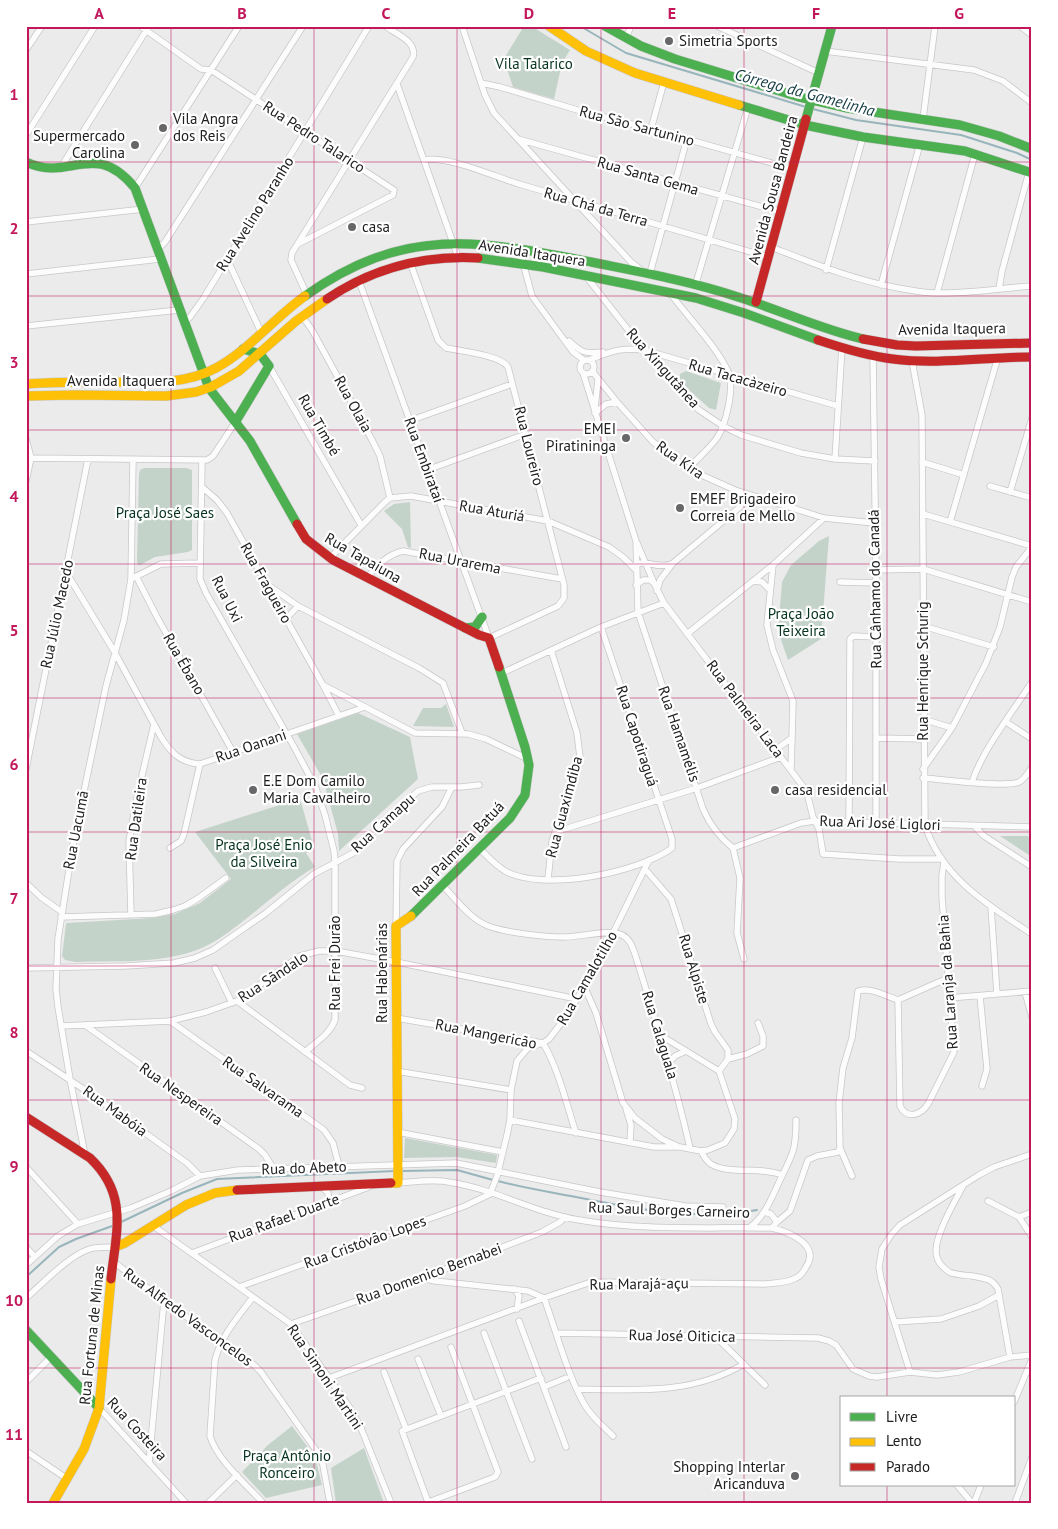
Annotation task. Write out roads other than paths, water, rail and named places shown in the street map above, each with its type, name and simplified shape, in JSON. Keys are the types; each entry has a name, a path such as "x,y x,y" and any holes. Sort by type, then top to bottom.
{"main road":[{"path":"549,26 586,50 613,64 664,82 805,124 863,138 920,144 975,154 1030,172"},
{"path":"605,26 626,38 675,59 811,102 924,118 980,130 1032,149"},
{"name":"Avenida Sousa Bandeira","path":"756,302 832,26"},
{"path":"26,162 38,167 61,167 92,163 105,164 122,174 135,188"},
{"name":"Rua Tapaiuna","path":"135,188 209,388 250,441 306,539 330,558 465,628 489,638"},
{"name":"Avenida Itaquera","path":"26,384 165,382 203,375 227,362 283,313 307,295 351,268 389,253 416,246 452,242 519,248 696,283 756,302 832,330 878,342 916,346 1012,342 1032,343"},
{"name":"Avenida Itaquera","path":"26,396 78,394 159,398 187,394 209,388 239,372 302,316 324,300 359,281 393,266 410,262 458,257 490,258 522,263 698,299 728,307 873,356 912,361 1032,357"},
{"path":"698,299 712,298 746,308 752,307 756,302"},
{"path":"243,349 260,354"},
{"name":"Rua Timbé","path":"260,354 269,366"},
{"path":"236,421 269,366"},
{"path":"465,628 475,627 482,617"},
{"name":"Rua Palmeira Batuá","path":"396,926 408,919 510,818 525,795 529,773 528,759 502,673 489,638"},
{"name":"Rua Habenárias","path":"396,926 398,1181"},
{"name":"Rua Fortuna de Minas","path":"26,1117 85,1155 104,1174 112,1189 118,1216 99,1408 87,1443 52,1503"},
{"name":"Rua Saul Borges Carneiro","path":"114,1247 125,1243 152,1225 199,1199 215,1194 246,1189 376,1184 398,1181"},
{"name":"Rua Costeira","path":"26,1330 99,1408"}],"street":[{"path":"26,50 42,26"},
{"path":"26,135 95,26"},
{"name":"Rua Pedro Talarico","path":"140,26 148,28 201,69 211,70 394,190 394,194 298,244"},
{"path":"135,188 240,26"},
{"path":"157,250 165,242 303,26"},
{"name":"Rua Avelino Paranho","path":"184,323 190,318 228,259 369,26"},
{"path":"307,295 291,260 292,253 413,56 412,44 385,26"},
{"path":"462,26 489,105 494,113 630,262 646,273 663,226 687,139"},
{"path":"626,38 631,26"},
{"path":"717,26 819,73"},
{"path":"924,118 935,26"},
{"path":"1020,26 1032,35"},
{"path":"61,167 148,28"},
{"path":"825,51 983,72 1003,81 1032,103"},
{"path":"651,129 664,82"},
{"name":"Rua São Sartunino","path":"481,83 793,169"},
{"path":"397,84 458,257"},
{"path":"696,283 748,107"},
{"name":"Rua Santa Gema","path":"516,138 780,212"},
{"path":"826,270 863,138"},
{"path":"881,285 920,144"},
{"path":"937,293 975,154"},
{"name":"Rua Chá da Terra","path":"424,160 442,160 768,257"},
{"path":"999,289 1002,271 1030,172"},
{"path":"26,222 144,209"},
{"path":"771,247 826,270 881,285 937,293 1032,286"},
{"path":"519,248 532,296 564,336 573,352 593,364 592,371 587,374 583,373"},
{"path":"26,274 160,259"},
{"path":"228,259 262,332"},
{"name":"Rua Loureiro","path":"410,262 441,345 446,348 503,361 508,367 565,591 564,598 558,606 489,638"},
{"name":"Rua Xingutânea","path":"585,275 644,350 681,393 699,410 723,426 741,435 810,455 835,459 875,461"},
{"name":"Rua Embirataí","path":"359,281 489,638"},
{"path":"670,293 712,347 729,375 730,391 723,426 716,439 688,469"},
{"path":"26,326 179,310"},
{"name":"Rua Olaia","path":"302,316 312,330 380,456 390,498"},
{"name":"Rua Tacacàzeiro","path":"564,336 582,352 632,348 644,350 838,406"},
{"path":"835,459 842,347"},
{"name":"Rua Tacacàzeiro","path":"586,360 609,351"},
{"name":"Rua Cânhamo do Canadá","path":"873,356 876,570 876,822"},
{"path":"950,522 998,357"},
{"path":"586,360 580,365 580,369 583,373 636,541"},
{"name":"Rua Henrique Schurig","path":"912,361 922,416 923,769 925,825 932,842 943,860 962,884 991,907 1032,934"},
{"name":"Rua Timbé","path":"269,366 361,525"},
{"name":"Rua Kira","path":"592,371 653,442 688,469 706,479 824,518 874,523"},
{"path":"595,413 598,380"},
{"path":"409,421 512,384"},
{"path":"595,413 606,404 617,402"},
{"path":"1010,492 1032,418"},
{"path":"31,458 202,461 213,456 236,421"},
{"path":"427,470 526,434"},
{"path":"26,439 31,458 26,481"},
{"name":"Rua Júlio Macedo","path":"26,769 88,459"},
{"name":"Rua Uacumã","path":"85,1155 61,1026 56,989 57,968 62,914 74,839 114,651 134,577 133,460"},
{"name":"Rua Uxi","path":"202,461 200,579 206,593 287,734"},
{"path":"922,462 964,475"},
{"path":"990,486 1032,498"},
{"name":"Rua Fragueiro","path":"202,487 217,500 227,513 339,716"},
{"name":"Rua Aturiá","path":"390,498 411,496 548,521 609,547 636,567"},
{"path":"658,591 660,580 673,563 753,496"},
{"path":"330,558 390,498"},
{"path":"923,514 1032,546 1016,567 1012,577 994,647 952,728 923,769"},
{"path":"687,634 773,565 824,518"},
{"name":"Rua Palmeira Laca","path":"636,541 664,604 807,793 819,829 822,853 898,859 943,860"},
{"name":"Rua Hamamélis","path":"636,541 638,612 708,822 723,841 733,848"},
{"name":"Rua Urarema","path":"367,578 382,561 403,551 562,579"},
{"path":"636,567 641,562 660,566 673,563"},
{"path":"134,577 162,564 199,563"},
{"path":"773,565 767,625 768,634 793,701 791,770"},
{"path":"876,570 923,569 1007,596 1032,602"},
{"name":"Rua Oanani","path":"66,572 114,651 161,737 174,755 188,762 200,764 365,707"},
{"name":"Rua Ébano","path":"134,577 232,752"},
{"path":"636,585 643,580 650,580 654,583"},
{"path":"754,581 762,582 770,590"},
{"path":"840,582 876,583"},
{"path":"266,583 298,606 419,668 443,683 462,734"},
{"path":"502,673 601,627 664,604"},
{"path":"286,619 298,606"},
{"path":"923,626 994,647"},
{"name":"Rua Capotiraguá","path":"601,627 673,846 649,860"},
{"path":"849,822 851,637 876,636"},
{"name":"Rua Guaximdiba","path":"548,879 550,852 555,832 574,781 580,757 577,733 551,650"},
{"path":"972,782 975,772 1032,682"},
{"path":"323,684 415,733 476,736 528,759"},
{"path":"923,719 952,728"},
{"path":"1006,722 1032,738"},
{"name":"Rua Datileira","path":"131,915 129,841 154,724"},
{"name":"Rua Camapu","path":"287,734 314,786 331,836 335,862 360,848 372,832 418,791 432,787 479,785"},
{"path":"775,750 792,738"},
{"path":"876,738 923,739"},
{"path":"555,832 697,788 781,758"},
{"path":"170,848 181,841 184,834 200,764"},
{"path":"924,778 1017,783 1025,778 1032,767"},
{"name":"Rua Habenárias","path":"396,926 397,861 403,849 442,807 452,787"},
{"name":"Rua Ari José Liglori","path":"733,848 801,823 815,821 1032,828"},
{"path":"974,826 984,836 1032,867"},
{"path":"479,848 490,860 505,871 518,876 548,879 581,879 610,873 649,860"},
{"path":"733,848 740,878 737,933 744,959"},
{"name":"Rua Camalotilho","path":"491,1192 510,1120 511,1090 517,1060 528,1048 543,1043 555,1034 569,1014 613,933 649,860"},
{"name":"Rua Laranja da Bahia","path":"898,1000 900,1106 902,1111 910,1115 918,1115 924,1111 953,1055 942,897 943,860"},
{"path":"26,968 174,963 194,958 213,950 266,913 314,874 335,862"},
{"name":"Rua Frei Durão","path":"305,1052 332,1028 335,1020 335,862"},
{"name":"Rua Alpiste","path":"645,870 671,899 711,1024 728,1050 728,1059"},
{"path":"26,884 62,914 131,915 156,914 185,906 226,878"},
{"path":"442,885 471,915 491,927 563,937 613,933"},
{"path":"991,907 997,994"},
{"name":"Rua Calaguala","path":"613,933 624,936 632,944 660,1035 690,1148"},
{"name":"Rua Sãndalo","path":"61,1026 170,1021 206,1012 234,1002 300,956 319,951 336,951 396,962 577,999"},
{"path":"215,968 234,1002 350,1085 362,1088"},
{"path":"852,1176 840,1148 839,1103 843,1068 852,1038 858,990 878,992 898,1000 948,978"},
{"path":"584,986 596,1013 631,1125 630,1142"},
{"path":"949,998 1029,992 1032,1017"},
{"path":"980,996 987,1069 982,1086"},
{"name":"Rua Mangericão","path":"396,1018 543,1043 558,1076 576,1133"},
{"name":"Rua Salvarama","path":"170,1021 324,1130 333,1143 340,1166"},
{"path":"719,1071 728,1059 747,1054 763,1046 763,1036 758,1022"},
{"name":"Rua Nespereira","path":"85,1026 259,1149 273,1168"},
{"path":"510,1120 654,1147 680,1147 701,1151 714,1149 725,1143 734,1128 735,1118 719,1071 660,1035"},
{"name":"Rua Mabóia","path":"26,1051 70,1079 187,1163 200,1176"},
{"path":"668,1064 675,1056 686,1051"},
{"path":"396,1071 511,1090"},
{"path":"623,1102 635,1118 662,1139 680,1147"},
{"path":"749,1228 759,1220 764,1212 793,1151 796,1136 796,1120"},
{"path":"397,1132 503,1152"},
{"path":"772,1228 790,1210 808,1160 817,1156 838,1152 840,1148"},
{"path":"701,1151 706,1160 719,1167 764,1170 782,1175"},
{"path":"910,1372 880,1279 879,1267 882,1249 891,1235 900,1226 964,1184 994,1167 1032,1154"},
{"name":"Rua do Abeto","path":"26,1265 58,1236 78,1224 118,1216 200,1176 229,1171 456,1163 497,1174 638,1199 685,1206 723,1207"},
{"path":"26,1168 78,1224"},
{"name":"Rua Saul Borges Carneiro","path":"398,1181 446,1181 491,1192 565,1217 598,1223 772,1228"},
{"name":"Rua Rafael Duarte","path":"192,1253 376,1184"},
{"path":"964,1184 940,1236 936,1248 937,1258 943,1267 950,1272 989,1279 995,1283 999,1295 1010,1357"},
{"path":"321,1186 328,1193 329,1201"},
{"name":"Rua Cristóvão Lopes","path":"240,1287 465,1206 491,1192"},
{"path":"988,1201 1018,1217 1032,1237"},
{"path":"764,1212 771,1214 777,1222"},
{"path":"1018,1217 1032,1212"},
{"name":"Rua Domenico Bernabei","path":"291,1324 422,1278 542,1232 565,1217"},
{"name":"Rua Simoni Martini","path":"152,1225 291,1324 350,1408 361,1428 392,1503"},
{"name":"Rua Marajá-açu","path":"329,1378 592,1282 765,1284 798,1278 811,1260 810,1251 802,1241 772,1228"},
{"path":"26,1247 35,1257"},
{"name":"Rua Saul Borges Carneiro","path":"26,1298 64,1265 86,1250 114,1247"},
{"name":"Rua Alfredo Vasconcelos","path":"114,1262 254,1364 318,1453 323,1465 330,1503"},
{"path":"444,1282 443,1275 447,1268"},
{"path":"422,1278 528,1291 544,1298 578,1390 587,1409 613,1436"},
{"path":"514,1289 519,1296 517,1309"},
{"path":"895,1322 941,1319 979,1306 999,1295"},
{"path":"253,1297 221,1340 215,1360 210,1436 213,1446 263,1503"},
{"path":"149,1463 164,1300"},
{"path":"519,1320 566,1447"},
{"path":"484,1333 532,1459"},
{"name":"Rua José Oiticica","path":"557,1333 818,1338 830,1341 840,1349 853,1369 860,1373 877,1377 910,1372 937,1375 959,1372 1010,1357 1032,1354"},
{"path":"716,1337 765,1385"},
{"path":"451,1347 472,1404 496,1467 497,1475 427,1502 402,1431 406,1429 441,1416 472,1404 506,1391 541,1378"},
{"path":"26,1382 52,1357"},
{"path":"418,1359 441,1416"},
{"path":"1016,1397 1032,1359"},
{"path":"578,1390 655,1390 679,1388 705,1381 744,1364"},
{"path":"384,1372 406,1429"},
{"path":"544,1386 566,1378"},
{"name":"Rua Costeira","path":"99,1408 186,1503"},
{"path":"26,1451 66,1478"},
{"path":"1014,1503 1032,1457"},
{"path":"208,1503 237,1475"},
{"path":"958,1486 973,1503 981,1486"}],"waterway":[{"name":"Córrego da Gamelinha","path":"580,26 626,53 806,107"},
{"name":"Córrego da Gamelinha","path":"813,109 856,120 961,135 1017,153 1032,160"},
{"path":"402,1171 457,1170 493,1180"},
{"path":"119,1223 182,1193 217,1179 395,1171"},
{"path":"498,1181 621,1206 666,1212 712,1214 757,1210"},
{"path":"26,1277 59,1247 115,1225"}],"place":[{"name":"Simetria Sports","path":"669,41"},
{"name":"Vila Angra dos Reis","path":"163,128"},
{"name":"Supermercado Carolina","path":"135,145"},
{"name":"casa","path":"352,227"},
{"name":"EMEI Piratininga","path":"626,438"},
{"name":"EMEF Brigadeiro Correia de Mello","path":"680,508"},
{"name":"E.E Dom Camilo Maria Cavalheiro","path":"253,790"},
{"name":"casa residencial","path":"775,790"},
{"name":"Shopping Interlar Aricanduva","path":"795,1476"}],"park label":[{"name":"Vila Talarico","path":"534,64"},
{"name":"Praça José Saes","path":"165,513"},
{"name":"Praça João Teixeira","path":"801,622"},
{"name":"Praça José Enio da Silveira","path":"264,854"},
{"name":"Praça Antônio Ronceiro","path":"287,1464"}]}
